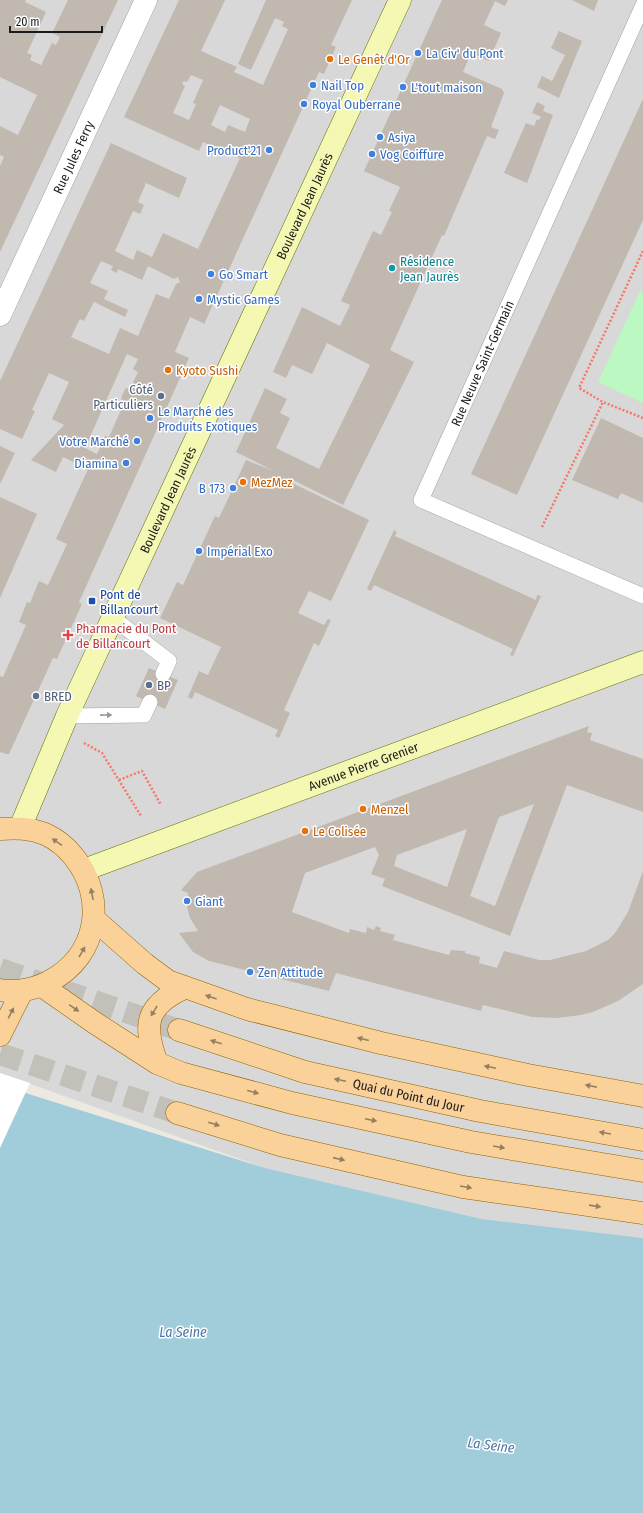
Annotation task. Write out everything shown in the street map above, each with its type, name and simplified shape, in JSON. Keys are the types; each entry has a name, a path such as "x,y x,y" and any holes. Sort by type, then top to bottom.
{"main road":[{"path":"0,990 32,988 62,975 77,960 88,940 94,919 93,894 84,870 68,849 46,835 10,828"},
{"path":"94,919 145,964 168,981 184,988 247,1009 381,1043 521,1073 643,1096"},
{"path":"0,1035 32,988"},
{"path":"32,988 95,1023 157,1063 181,1073 292,1103 471,1142 643,1171"},
{"path":"157,1063 150,1044 149,1026 151,1015 167,996 184,988"},
{"name":"Quai du Point du Jour","path":"179,1030 305,1072 480,1111 643,1140"},
{"path":"177,1113 280,1145 463,1187 643,1212"}],"street":[{"name":"Rue Jules Ferry","path":"0,315 146,0"},
{"name":"Boulevard Jean Jaurès","path":"10,828 64,724 400,0"},
{"name":"Avenue Pierre Grenier","path":"84,870 643,662"}],"lane":[{"name":"Rue Neuve Saint-Germain","path":"643,5 421,500 533,547 643,596"},
{"path":"113,618 169,662 163,674"},
{"path":"64,724 144,715 150,702"}],"path":[{"path":"643,251 579,388 602,402 643,418"},
{"path":"533,547 602,402"},
{"path":"64,724 102,753 141,816"},
{"path":"119,780 142,771 161,805"}],"shaded area":[{"path":"0,0 643,0 643,1238 482,1219 265,1168 0,1073"}],"green space":[{"path":"640,291 643,292 643,403 598,382"}],"water":[{"name":"La Seine","path":"0,1085 265,1168 482,1219 643,1238 643,1513 0,1513"}],"pier":[{"path":"0,1073 30,1083 0,1148"}],"building":[{"path":"0,0 26,0 25,2 46,12 27,53 32,55 30,60 41,65 52,43 56,45 60,37 52,33 68,0 118,0 0,252 0,166 4,157 0,155 0,126 18,135 37,95 0,77"},
{"path":"179,0 225,0 201,51 237,67 234,72 263,85 288,29 282,26 284,22 275,18 251,70 238,64 266,0 352,0 331,45 336,47 324,74 319,72 205,324 190,317 175,352 189,358 79,602 82,604 57,659 53,658 9,754 6,754 0,752 0,676 3,677 26,625 19,622 27,602 30,603 39,581 48,585 67,544 56,539 88,469 63,457 56,472 31,460 64,425 52,419 69,382 49,373 32,410 35,411 22,439 0,429 0,381 111,143 187,178 179,198 146,183 138,202 144,205 140,214 133,211 115,251 133,260 137,250 152,257 163,233 198,249 240,158 203,142 199,151 124,117","holes":["191,75 203,80 193,103 196,104 189,120 173,113 185,86 182,84 184,81 187,82","220,105 250,119 245,132 228,125 225,132 211,125","101,261 113,266 111,270 117,273 118,269 142,280 148,266 174,279 178,277 180,282 176,284 169,299 156,294 138,336 120,328 109,354 71,337 80,319 84,321 94,302 125,317 128,310 104,299 108,291 90,283","127,354 138,359 133,369 138,372 130,389 126,388 124,391 121,399 125,401 109,437 105,436 97,454 85,448"]},
{"path":"442,0 508,0 505,6 495,1 484,25 501,33 489,61 471,53 463,72 502,89 504,93 491,127 499,130 495,139 487,136 444,236 442,235 390,350 414,362 343,505 291,479 290,482 369,520 331,601 309,591 298,613 324,625 328,619 331,620 319,646 314,643 284,710 290,713 279,738 275,736 278,730 195,692 192,699 188,697 199,671 208,675 221,647 160,618 177,582 183,585 215,516 219,518 246,460 274,471 236,452 265,388 287,399 280,413 290,418 276,448 319,469 370,365 327,343 312,374 292,365 286,378 273,372 302,307 340,326 350,305 341,301 373,231 381,235 392,212 389,211 400,187 364,171"},
{"path":"572,0 598,0 594,11"},
{"path":"559,31 582,41 559,98 537,87 542,76 552,81 565,55 551,48"},
{"path":"643,99 643,220 517,495 471,474"},
{"path":"537,102 545,106 543,111 553,115 527,183 504,173 526,123 534,126 537,119 539,120 541,117 532,113"},
{"path":"601,418 643,438 643,503 621,493 618,499 572,480"},
{"path":"0,446 15,453 0,484"},
{"path":"0,497 37,514 0,598"},
{"path":"394,530 397,532 395,536 536,600 537,595 541,596 513,656 510,655 513,649 374,585 371,591 367,589"},
{"path":"149,668 178,680 165,709 136,696"},
{"path":"589,726 587,732 592,733 590,740 643,759 643,812 567,785 510,936 382,886 385,879 371,874 379,855 375,847 305,873 292,912 349,933 350,929 366,933 367,927 374,930 376,926 381,928 380,931 395,935 393,940 449,955 451,950 465,951 465,953 480,957 479,963 497,968 504,951 539,960 550,960 586,951 608,940 615,933 628,912 643,871 643,984 618,1001 593,1012 557,1018 532,1017 483,1005 481,1011 336,973 329,991 209,961 193,952 179,933 198,931 190,918 187,907 188,893 181,890 197,872","holes":["534,804 495,906 470,896 499,817","467,829 447,887 394,866 397,855"]}],"tunnel":[{"path":"0,969 179,1030"},
{"path":"0,1054 177,1113"}],"place":[{"name":"La Civ' du Pont","path":"418,53"},
{"name":"Le Genêt d'Or","path":"330,59"},
{"name":"Nail Top","path":"313,85"},
{"name":"L'tout maison","path":"403,87"},
{"name":"Royal Ouberrane","path":"304,104"},
{"name":"Asiya","path":"380,137"},
{"name":"Product'21","path":"269,150"},
{"name":"Vog Coiffure","path":"372,154"},
{"name":"Résidence Jean Jaurès","path":"392,268"},
{"name":"Go Smart","path":"211,274"},
{"name":"Mystic Games","path":"199,299"},
{"name":"Kyoto Sushi","path":"168,370"},
{"name":"Côté Particuliers","path":"161,396"},
{"name":"Le Marché des Produits Exotiques","path":"150,418"},
{"name":"Votre Marché","path":"137,441"},
{"name":"Diamina","path":"126,463"},
{"name":"MezMez","path":"243,482"},
{"name":"B 173","path":"233,488"},
{"name":"Impérial Exo","path":"199,551"},
{"name":"Pont de Billancourt","path":"92,601"},
{"name":"Pharmacie du Pont de Billancourt","path":"68,635"},
{"name":"BP","path":"149,685"},
{"name":"BRED","path":"36,696"},
{"name":"Menzel","path":"363,809"},
{"name":"Le Colisée","path":"305,831"},
{"name":"Giant","path":"187,901"},
{"name":"Zen Attitude","path":"250,972"}]}
